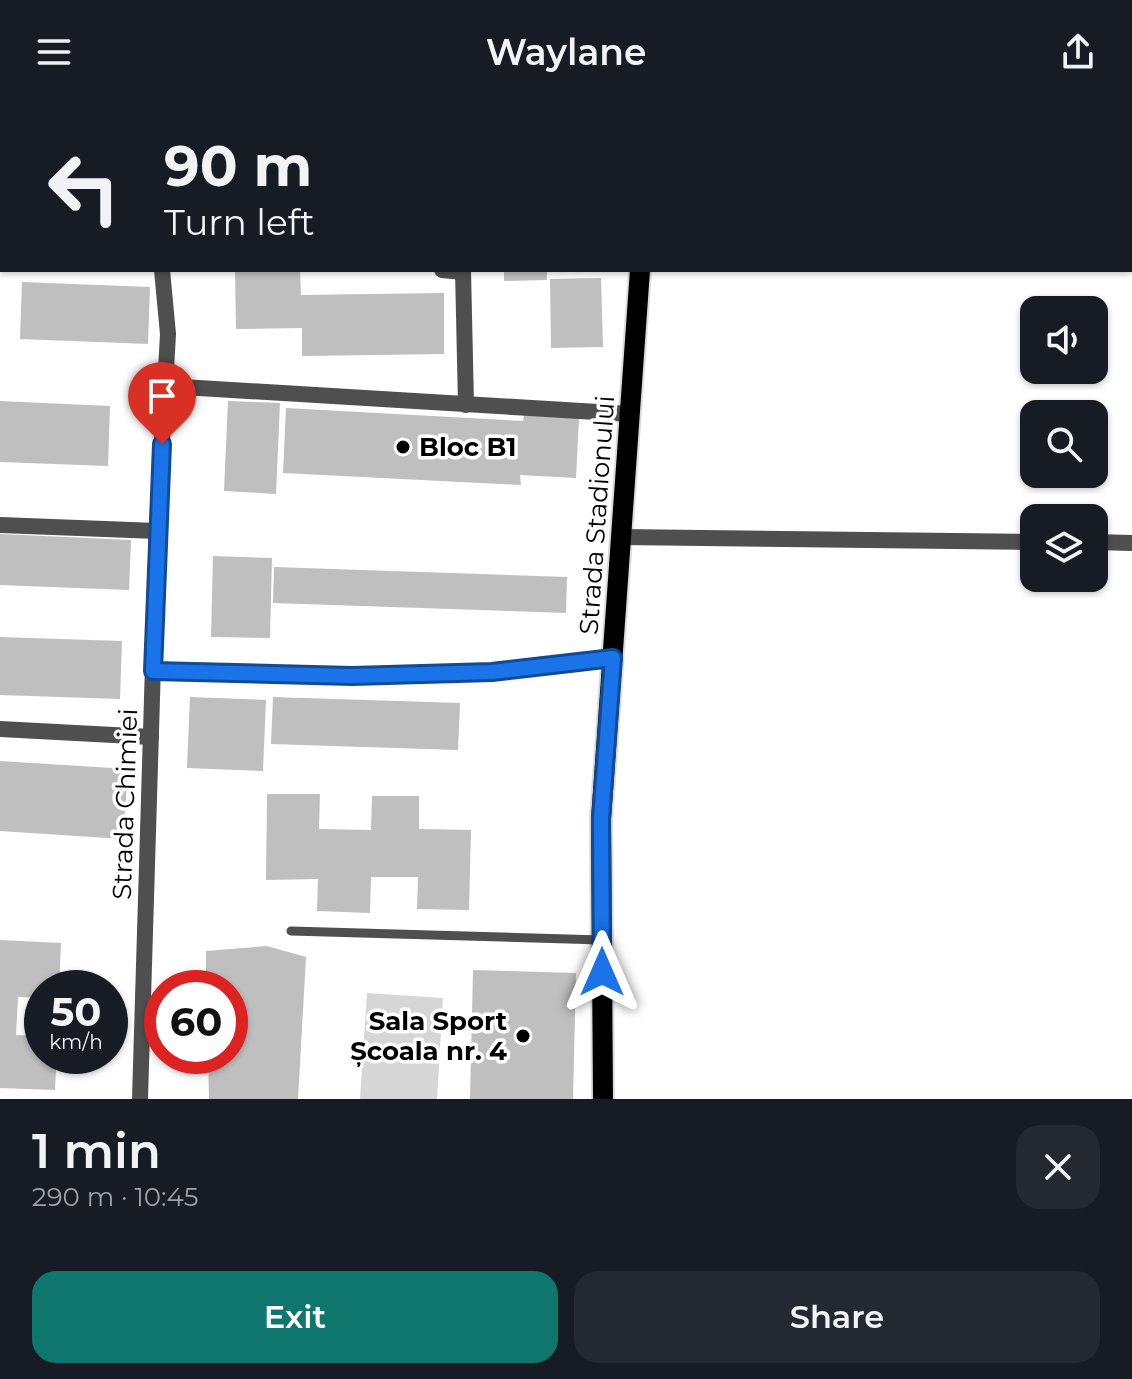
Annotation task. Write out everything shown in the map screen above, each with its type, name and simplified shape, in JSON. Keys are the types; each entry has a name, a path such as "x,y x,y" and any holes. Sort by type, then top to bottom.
{"main road":[{"name":"Strada Stadionului","path":"603,1099 601,819 640,272"}],"street":[{"name":"Strada Chimiei","path":"140,1099 157,531 168,334 162,272"},
{"path":"463,272 466,405"},
{"path":"166,386 630,414"},
{"path":"0,525 157,531"},
{"path":"621,537 1020,542"},
{"path":"1108,542 1132,543"},
{"path":"153,671 352,676 492,672 613,658"},
{"path":"0,729 151,737"}],"lane":[{"path":"291,931 602,940"}],"shaded area":[{"path":"367,993 443,998 437,1099 360,1099"}],"building":[{"path":"235,272 300,272 301,295 444,293 444,354 302,356 302,328 236,329"},
{"path":"504,272 547,272 547,280 504,281"},
{"path":"601,278 603,347 551,348 550,279"},
{"path":"22,282 150,287 148,344 20,339"},
{"path":"0,401 110,406 108,466 0,462"},
{"path":"228,401 280,403 276,494 224,491"},
{"name":"Bloc B1","path":"286,408 523,421 524,415 579,418 576,478 520,475 521,485 283,473"},
{"path":"0,534 131,540 129,590 0,585"},
{"path":"213,556 272,558 270,638 211,637"},
{"path":"274,567 567,577 566,613 273,603"},
{"path":"0,637 122,641 120,699 0,695"},
{"path":"190,697 266,700 263,771 187,768"},
{"path":"273,697 460,703 458,750 271,744"},
{"path":"0,761 128,769 123,839 0,831"},
{"path":"267,794 320,794 319,829 371,830 372,796 419,796 419,829 471,830 469,910 417,909 418,877 371,877 370,913 317,911 318,879 266,880"},
{"path":"0,940 61,943 60,970 24,970 24,997 18,997 16,1035 24,1035 24,1074 56,1074 55,1090 0,1088"},
{"path":"267,946 306,957 298,1099 209,1099 208,1074 248,1074 248,970 206,970 206,951"},
{"name":"Sala Sport Școala nr. 4","path":"473,970 576,973 573,1099 470,1099"}],"place":[{"name":"Bloc B1","path":"403,447"},
{"name":"Sala Sport Școala nr. 4","path":"523,1036"}],"route":[{"path":"162,444 153,671 352,676 492,672 613,658 601,819 602,972"}]}
